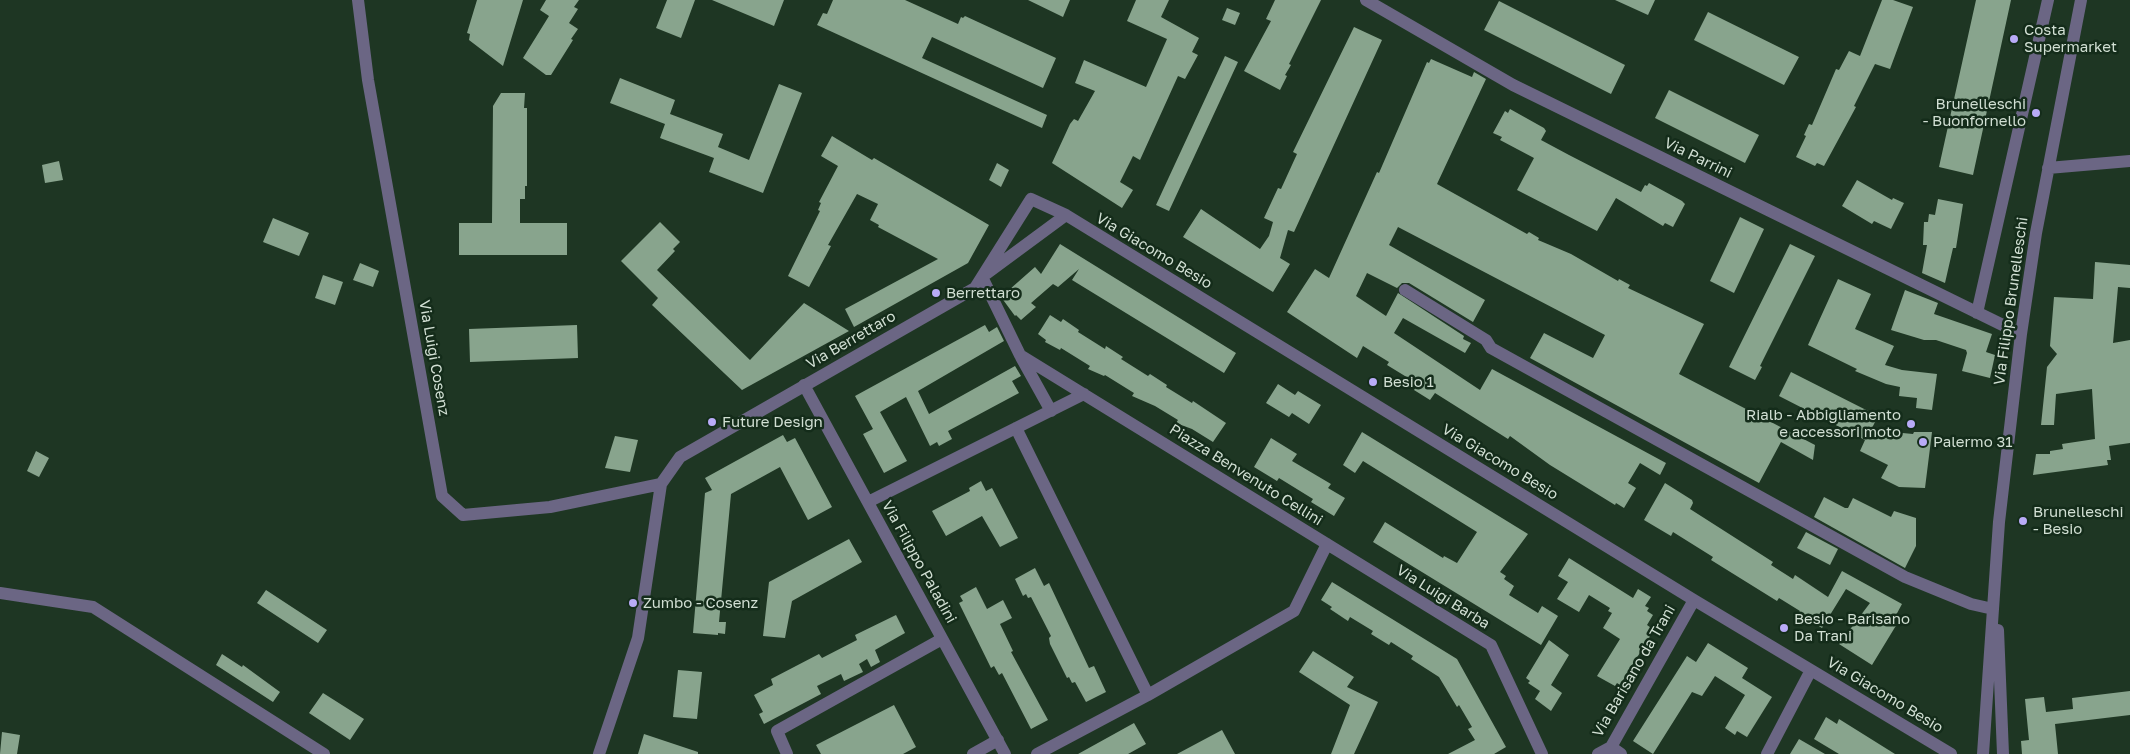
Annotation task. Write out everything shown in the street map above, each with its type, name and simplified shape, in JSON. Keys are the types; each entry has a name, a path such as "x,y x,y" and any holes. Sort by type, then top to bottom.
{"street":[{"name":"Via Luigi Cosenz","path":"358,0 369,90 442,496 463,515 550,507 661,484"},
{"name":"Via Parrini","path":"1366,0 1513,85 2021,334"},
{"path":"1977,313 2048,0"},
{"name":"Via Filippo Brunelleschi","path":"1983,754 1999,522 2021,334 2048,168 2081,0"},
{"path":"2048,168 2130,161"},
{"name":"Via Berrettaro","path":"661,484 680,457 975,288 1031,199"},
{"name":"Via Giacomo Besio","path":"1031,199 1066,216 1694,600 1951,754"},
{"path":"1051,411 1020,355 982,277 1066,216"},
{"path":"1405,290 1486,340 1491,348 1905,577 1971,604 1993,609"},
{"name":"Piazza Benvenuto Cellini","path":"1020,355 1328,544 1294,611 1148,695 1037,754"},
{"name":"Via Filippo Paladini","path":"804,385 1005,754"},
{"path":"868,502 1084,394"},
{"path":"1016,428 1148,695"},
{"path":"599,754 638,638 661,484"},
{"name":"Via Luigi Barba","path":"1328,544 1491,645 1542,754"},
{"path":"0,593 93,607 324,754"},
{"name":"Via Barisano da Trani","path":"1598,754 1616,751 1694,600"},
{"name":"Via Filippo Brunelleschi","path":"1993,609 1998,632 2003,754"},
{"path":"787,754 777,731 942,638"},
{"path":"1767,754 1811,670"},
{"path":"973,754 998,740"}],"building":[{"path":"477,0 523,0 503,66 469,40 470,34 467,33"},
{"path":"546,0 579,0 574,7 578,9 569,23 578,29 551,75 546,75 523,58 549,16 540,10"},
{"path":"667,0 695,0 681,38 656,28"},
{"path":"712,0 784,0 774,26"},
{"path":"833,0 905,0 958,24 961,17 965,16 1056,58 1043,88 932,37 922,58 1047,115 1042,128 817,25 823,13 827,14"},
{"path":"1028,0 1070,0 1063,17"},
{"path":"1136,0 1169,0 1161,17 1199,38 1192,52 1198,55 1185,79 1178,76 1140,160 1133,156 1120,182 1133,190 1122,208 1052,163 1070,124 1074,119 1078,121 1095,91 1075,83 1084,60 1146,87 1167,39 1127,21"},
{"path":"1275,0 1321,0 1289,64 1291,65 1280,90 1244,71 1271,21 1266,19"},
{"path":"1615,0 1655,0 1648,15"},
{"path":"1882,0 1893,0 1913,7 1890,69 1875,64 1854,106 1856,107 1824,166 1817,163 1815,166 1796,157 1806,136 1804,135 1809,124 1812,125 1836,69 1839,70 1849,51 1860,56"},
{"path":"1976,0 2011,0 1973,175 1939,167"},
{"path":"1499,1 1625,65 1611,94 1484,30"},
{"path":"1227,8 1240,13 1235,25 1222,20"},
{"path":"1708,12 1799,57 1784,85 1694,40"},
{"path":"1354,27 1382,40 1294,232 1288,230 1280,258 1290,264 1273,292 1183,237 1201,209 1260,249 1269,236 1273,222 1264,218 1278,188 1281,189 1297,154 1293,152"},
{"path":"1225,56 1238,62 1169,211 1156,205"},
{"path":"1431,59 1472,77 1474,72 1486,79 1437,184 1527,234 1529,232 1539,238 1538,240 1571,254 1618,281 1619,279 1630,285 1628,288 1704,324 1679,374 1815,445 1813,460 1781,442 1759,483 1530,358 1544,333 1593,358 1605,335 1398,227 1389,245 1485,300 1473,322 1409,283 1402,283 1397,288 1367,273 1356,296 1386,316 1398,293 1464,336 1463,339 1471,343 1465,353 1403,318 1394,333 1480,390 1492,369 1666,463 1660,475 1640,463 1628,483 1636,488 1624,508 1616,503 1615,505 1550,465 1510,436 1508,439 1435,393 1430,400 1414,390 1418,384 1387,365 1389,362 1363,346 1357,358 1287,312 1315,269 1329,278 1377,172 1379,173 1427,62 1429,63"},
{"path":"620,78 675,100 670,114 723,134 718,147 749,160 779,84 802,93 763,193 709,172 714,158 660,138 665,124 610,103"},
{"path":"1669,90 1759,135 1745,163 1655,118"},
{"path":"501,93 525,93 524,108 527,108 527,186 525,186 525,199 520,199 520,223 567,223 567,255 459,255 459,223 492,223 493,106"},
{"path":"1510,109 1544,128 1546,131 1541,140 1569,155 1641,192 1645,185 1647,186 1649,183 1682,201 1685,204 1673,227 1665,223 1663,226 1616,198 1597,231 1517,190 1534,158 1500,140 1502,137 1493,133 1505,111 1508,113"},
{"path":"832,136 872,160 874,158 989,225 968,263 854,327 845,309 938,259 878,227 879,225 870,220 878,204 857,194 828,245 831,246 809,287 788,276 820,211 818,210 821,203 819,202 838,166 821,156"},
{"path":"59,161 63,180 45,183 42,165"},
{"path":"997,163 1009,170 1001,187 989,180"},
{"path":"1857,180 1892,200 1893,198 1904,203 1891,229 1874,221 1872,224 1842,206"},
{"path":"1938,199 1963,204 1956,248 1953,248 1945,283 1922,273 1927,245 1923,245 1924,222 1928,222 1929,214 1935,215"},
{"path":"1740,217 1764,229 1734,293 1710,281"},
{"path":"273,218 309,233 299,256 263,242"},
{"path":"660,222 680,242 673,249 675,251 657,270 750,360 804,303 849,331 742,390 652,305 658,298 621,261"},
{"path":"1060,244 1236,353 1224,373 1072,280 1079,269 1058,287 1053,284 1031,303 1036,307 1021,320 1015,316 1001,297 1035,267 1041,274"},
{"path":"1790,244 1815,256 1760,366 1762,367 1755,380 1729,367"},
{"path":"2095,262 2130,265 2130,288 2118,287 2113,343 2130,340 2130,443 2109,446 2111,460 2107,460 2108,465 2033,475 2036,454 2050,454 2050,451 2063,449 2062,444 2095,439 2092,389 2056,394 2054,425 2041,425 2047,367 2057,354 2050,346 2054,297 2093,299"},
{"path":"360,263 379,271 373,287 353,280"},
{"path":"323,275 343,282 335,305 315,298"},
{"path":"1838,279 1871,294 1855,329 1894,346 1885,365 1902,370 1937,374 1932,410 1916,408 1917,398 1899,396 1900,387 1886,384 1855,371 1857,369 1808,345"},
{"path":"1905,290 1938,303 1934,314 1992,334 1986,352 1995,355 1990,378 1962,371 1967,353 1966,350 1936,340 1924,340 1891,330"},
{"path":"1050,315 1061,322 1063,319 1079,330 1078,332 1105,349 1106,346 1123,357 1121,359 1148,376 1150,374 1167,385 1166,387 1192,403 1193,401 1226,423 1213,442 1192,429 1176,423 1178,420 1155,406 1132,396 1134,393 1105,375 1088,369 1090,366 1061,348 1060,350 1045,342 1046,340 1038,334"},
{"path":"577,325 578,358 470,362 469,329"},
{"path":"985,325 989,332 997,327 1004,341 918,391 929,414 1015,366 1021,376 1012,381 1019,393 948,431 952,439 939,446 937,442 930,446 906,397 880,412 907,461 884,473 863,434 873,429 855,396"},
{"path":"1791,372 1878,416 1871,430 1913,434 1914,432 1932,432 1925,488 1899,487 1881,478 1888,465 1860,451 1865,440 1779,396"},
{"path":"1278,384 1295,395 1298,391 1321,405 1309,424 1292,413 1289,417 1266,403"},
{"path":"1362,432 1528,534 1500,572 1506,576 1504,579 1514,586 1509,595 1538,613 1542,606 1558,616 1541,645 1373,542 1385,522 1443,558 1444,556 1457,563 1477,532 1363,461 1355,473 1343,465"},
{"path":"783,435 787,442 795,438 832,507 808,520 780,467 731,494 719,622 726,622 725,634 693,633 705,493 712,490 705,478"},
{"path":"615,436 638,440 630,472 605,468"},
{"path":"1271,438 1297,454 1292,461 1331,484 1328,488 1345,498 1334,516 1311,502 1313,499 1279,478 1277,481 1254,467"},
{"path":"36,451 49,458 39,477 27,471"},
{"path":"981,481 986,491 992,488 1018,538 1000,547 982,516 946,536 932,511 970,491 969,488"},
{"path":"1665,483 1692,500 1693,503 1690,509 1773,562 1771,565 1793,579 1795,575 1828,597 1842,571 1902,604 1895,617 1900,619 1872,665 1839,644 1870,603 1846,589 1822,628 1779,598 1777,601 1711,560 1713,557 1673,532 1671,536 1644,520"},
{"path":"1824,497 1845,508 1848,508 1853,498 1891,517 1894,511 1916,518 1916,546 1905,568 1814,517"},
{"path":"1806,532 1838,549 1830,565 1797,548"},
{"path":"849,539 862,562 792,601 785,638 763,636 769,582"},
{"path":"1569,558 1633,598 1638,589 1651,597 1645,606 1649,608 1647,611 1653,615 1647,625 1654,630 1620,685 1617,683 1615,686 1597,676 1620,639 1603,628 1612,613 1608,611 1610,608 1589,595 1579,612 1557,599 1568,582 1558,576"},
{"path":"1035,568 1044,586 1049,583 1089,668 1094,666 1106,692 1086,702 1075,682 1072,683 1069,677 1067,678 1050,644 1049,638 1051,636 1031,597 1028,598 1026,594 1023,596 1015,579"},
{"path":"1332,582 1457,659 1506,747 1494,754 1448,754 1475,740 1468,729 1472,727 1459,705 1457,707 1439,677 1411,659 1413,656 1391,642 1389,645 1371,634 1373,631 1350,617 1348,621 1330,609 1332,607 1321,600"},
{"path":"976,587 987,609 1003,600 1012,618 1000,624 1013,651 1011,652 1048,720 1031,729 1002,673 999,675 994,666 991,668 959,603 963,601 960,596"},
{"path":"266,590 327,630 318,643 257,603"},
{"path":"896,615 905,633 875,650 880,662 871,667 867,659 859,664 863,672 844,681 841,674 817,686 821,694 764,724 759,714 763,712 754,695 773,685 771,679 819,654 822,658 857,640 855,635"},
{"path":"1549,640 1569,655 1551,685 1562,693 1551,711 1535,699 1540,691 1528,683 1530,681 1526,678"},
{"path":"1708,643 1748,668 1742,678 1772,697 1747,737 1737,731 1735,735 1725,728 1745,695 1715,676 1702,696 1692,692 1653,754 1633,741 1687,656 1696,662"},
{"path":"1313,651 1354,677 1347,687 1378,702 1354,754 1331,754 1350,705 1299,672"},
{"path":"222,654 242,667 243,665 280,692 273,702 216,665"},
{"path":"678,670 702,672 697,719 673,717"},
{"path":"2130,691 2130,715 2055,724 2058,754 2022,754 2021,741 2029,740 2025,699 2044,697 2046,712 2073,709 2072,698"},
{"path":"323,693 364,719 350,740 309,713"},
{"path":"894,705 916,747 903,754 821,754 816,745"},
{"path":"1826,717 1837,724 1839,719 1895,754 1839,754 1814,739"},
{"path":"1134,723 1146,744 1128,754 1078,754"},
{"path":"1222,730 1235,754 1177,754"},
{"path":"2,732 20,735 17,754 0,754"},
{"path":"644,734 698,752 698,754 638,754"},
{"path":"1799,739 1825,754 1790,754"}],"place":[{"name":"Costa Supermarket","path":"2014,39"},
{"name":"Brunelleschi - Buonfornello","path":"2036,113"},
{"name":"Berrettaro","path":"936,293"},
{"name":"Besio 1","path":"1373,382"},
{"name":"Future Design","path":"712,422"},
{"name":"Rialb - Abbigliamento e accessori moto","path":"1911,424"},
{"name":"Palermo 31","path":"1923,442"},
{"name":"Brunelleschi - Besio","path":"2023,521"},
{"name":"Zumbo - Cosenz","path":"633,603"},
{"name":"Besio - Barisano Da Trani","path":"1784,628"}]}
